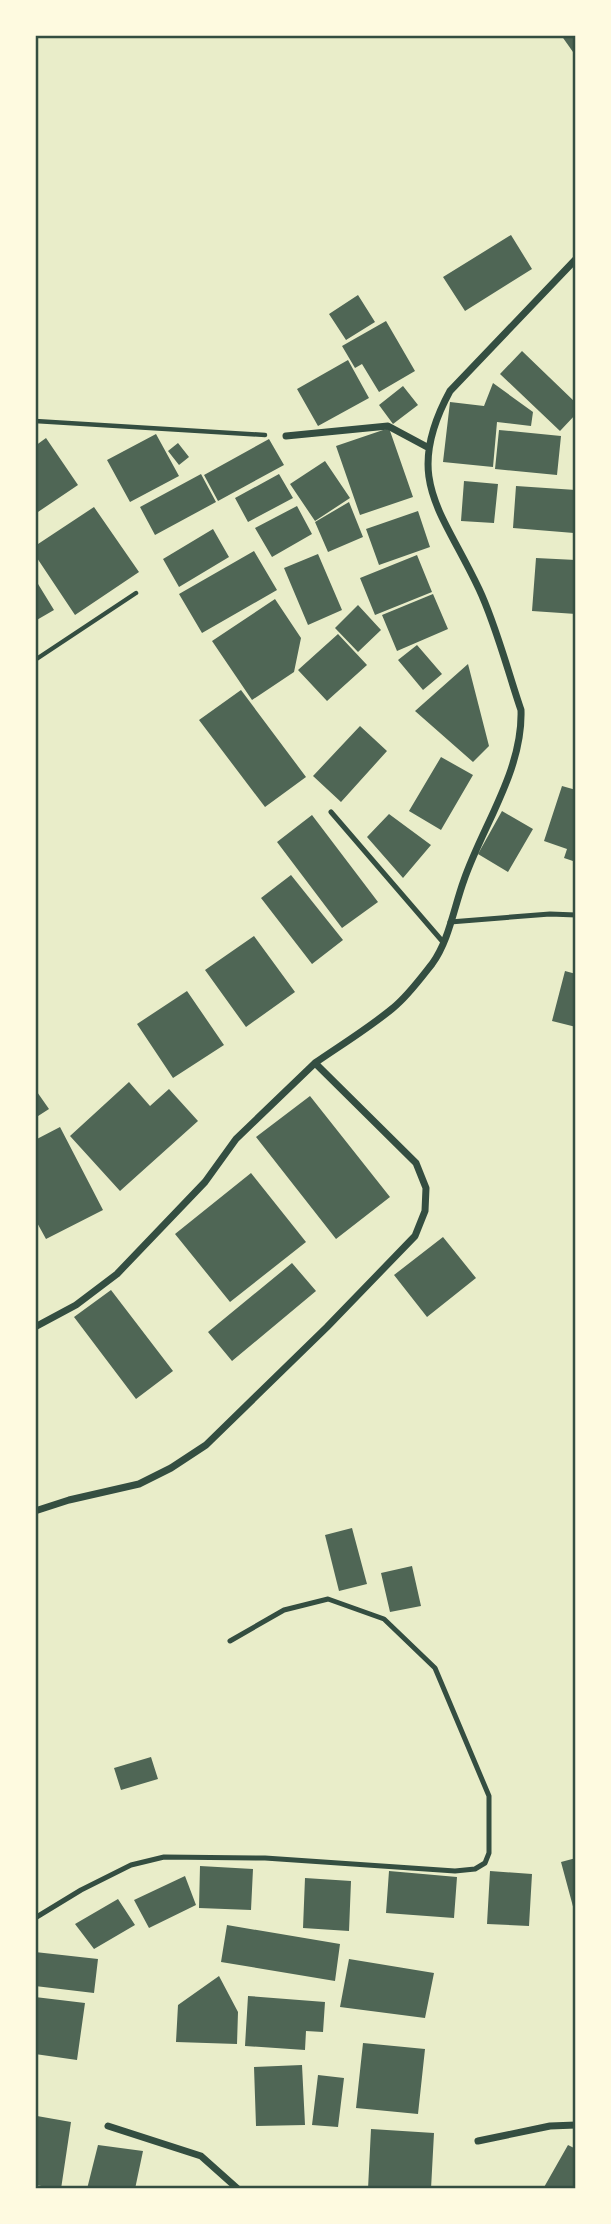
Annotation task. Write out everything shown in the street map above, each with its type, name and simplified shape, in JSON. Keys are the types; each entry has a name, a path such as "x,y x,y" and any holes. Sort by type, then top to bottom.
{"street":[{"path":"36,1324 76,1305 117,1274 205,1182 236,1139 315,1063 395,1007 433,962 443,942 464,877 503,788 522,730 521,710 480,590 437,510 428,479 429,448 438,413 450,391 576,259"},
{"path":"286,436 388,426 429,448"},
{"path":"35,1511 69,1500 139,1484 171,1468 206,1445 327,1327 415,1236 425,1211 426,1188 416,1163 315,1063"},
{"path":"478,2141 550,2126 576,2125"},
{"path":"108,2126 201,2156 238,2189"}],"lane":[{"path":"331,812 443,942"},
{"path":"450,922 550,914 576,915"},
{"path":"35,1918 81,1890 131,1865 164,1857 265,1858 455,1871 475,1869 485,1863 489,1853 489,1796 463,1731 435,1668 384,1619 328,1599 284,1610 230,1642"}],"path":[{"path":"35,421 286,436"},
{"path":"35,660 136,593"}],"building":[{"path":"561,35 576,35 576,50 573,52"},
{"path":"511,235 532,269 465,311 443,277"},
{"path":"358,295 375,322 346,340 329,314"},
{"path":"386,321 415,371 379,392 362,364 355,368 342,346"},
{"path":"522,351 576,403 576,414 560,431 500,374"},
{"path":"348,360 369,398 318,426 297,389"},
{"path":"493,383 533,412 531,426 497,422 493,467 443,462 450,402 484,406"},
{"path":"403,386 418,405 393,424 379,405"},
{"path":"389,428 413,497 360,515 336,446"},
{"path":"499,430 561,436 557,475 495,469"},
{"path":"156,434 179,476 130,502 107,460"},
{"path":"46,438 78,485 35,514 35,446"},
{"path":"269,439 284,465 218,501 204,475"},
{"path":"178,443 189,457 179,465 168,451"},
{"path":"325,461 350,498 315,521 290,484"},
{"path":"201,474 216,502 155,535 140,507"},
{"path":"279,474 293,498 248,522 235,498"},
{"path":"464,481 498,484 494,523 461,521"},
{"path":"516,486 576,490 574,533 513,528"},
{"path":"349,502 363,537 328,552 315,522"},
{"path":"297,506 312,534 272,557 255,528"},
{"path":"94,507 139,572 75,615 35,555 35,546"},
{"path":"418,511 430,547 379,565 366,529"},
{"path":"213,529 229,557 179,587 163,559"},
{"path":"254,551 277,590 202,633 179,594"},
{"path":"318,554 342,610 308,625 284,568"},
{"path":"417,555 432,592 375,615 360,578"},
{"path":"536,558 576,560 576,614 532,611"},
{"path":"35,579 54,610 35,621"},
{"path":"433,594 448,629 397,651 382,615"},
{"path":"275,599 301,638 294,672 252,700 212,641"},
{"path":"358,605 381,630 358,652 335,628"},
{"path":"338,634 367,665 327,701 298,670"},
{"path":"417,645 442,674 423,690 398,660"},
{"path":"468,664 489,746 473,762 415,711"},
{"path":"241,690 306,777 265,807 199,720"},
{"path":"360,726 387,751 341,802 313,776"},
{"path":"441,757 473,775 441,830 409,811"},
{"path":"562,786 576,790 576,862 564,858 567,849 544,841"},
{"path":"502,811 533,829 508,872 478,854"},
{"path":"389,814 431,845 403,878 367,837"},
{"path":"312,815 378,902 342,928 277,842"},
{"path":"291,875 343,940 312,964 261,898"},
{"path":"254,936 295,992 246,1027 205,970"},
{"path":"565,971 576,974 576,1027 552,1021"},
{"path":"187,991 224,1045 173,1078 137,1024"},
{"path":"129,1082 150,1106 169,1089 198,1121 120,1191 70,1136"},
{"path":"35,1089 49,1109 35,1118"},
{"path":"310,1096 390,1197 336,1239 256,1137"},
{"path":"60,1127 103,1210 46,1239 35,1219 35,1140"},
{"path":"251,1173 306,1242 230,1302 175,1234"},
{"path":"443,1237 476,1278 427,1317 394,1275"},
{"path":"292,1263 316,1291 232,1361 208,1332"},
{"path":"111,1290 173,1371 136,1399 74,1317"},
{"path":"352,1528 367,1584 339,1591 325,1535"},
{"path":"412,1566 421,1606 390,1612 381,1573"},
{"path":"151,1757 158,1779 121,1790 114,1768"},
{"path":"576,1858 576,1914 575,1914 561,1862"},
{"path":"200,1866 253,1869 251,1910 199,1908"},
{"path":"389,1871 457,1877 454,1918 386,1913"},
{"path":"490,1871 532,1874 529,1926 487,1924"},
{"path":"185,1876 196,1905 149,1928 134,1900"},
{"path":"305,1878 351,1881 349,1931 303,1928"},
{"path":"118,1899 135,1925 94,1949 75,1924"},
{"path":"227,1925 340,1944 335,1981 221,1962"},
{"path":"35,1952 98,1959 94,1993 35,1986"},
{"path":"349,1959 434,1973 425,2018 340,2007"},
{"path":"219,1976 238,2012 237,2044 176,2042 178,2005"},
{"path":"248,1996 325,2002 323,2032 306,2031 305,2050 245,2046"},
{"path":"35,1997 85,2003 77,2060 35,2054"},
{"path":"363,2043 425,2049 418,2114 356,2108"},
{"path":"302,2065 305,2125 256,2126 254,2067"},
{"path":"318,2075 344,2078 338,2127 312,2125"},
{"path":"37,2116 71,2122 61,2189 35,2185"},
{"path":"371,2129 434,2133 431,2189 368,2189"},
{"path":"98,2145 143,2151 135,2189 87,2189"},
{"path":"568,2145 576,2149 576,2189 543,2189"}]}
